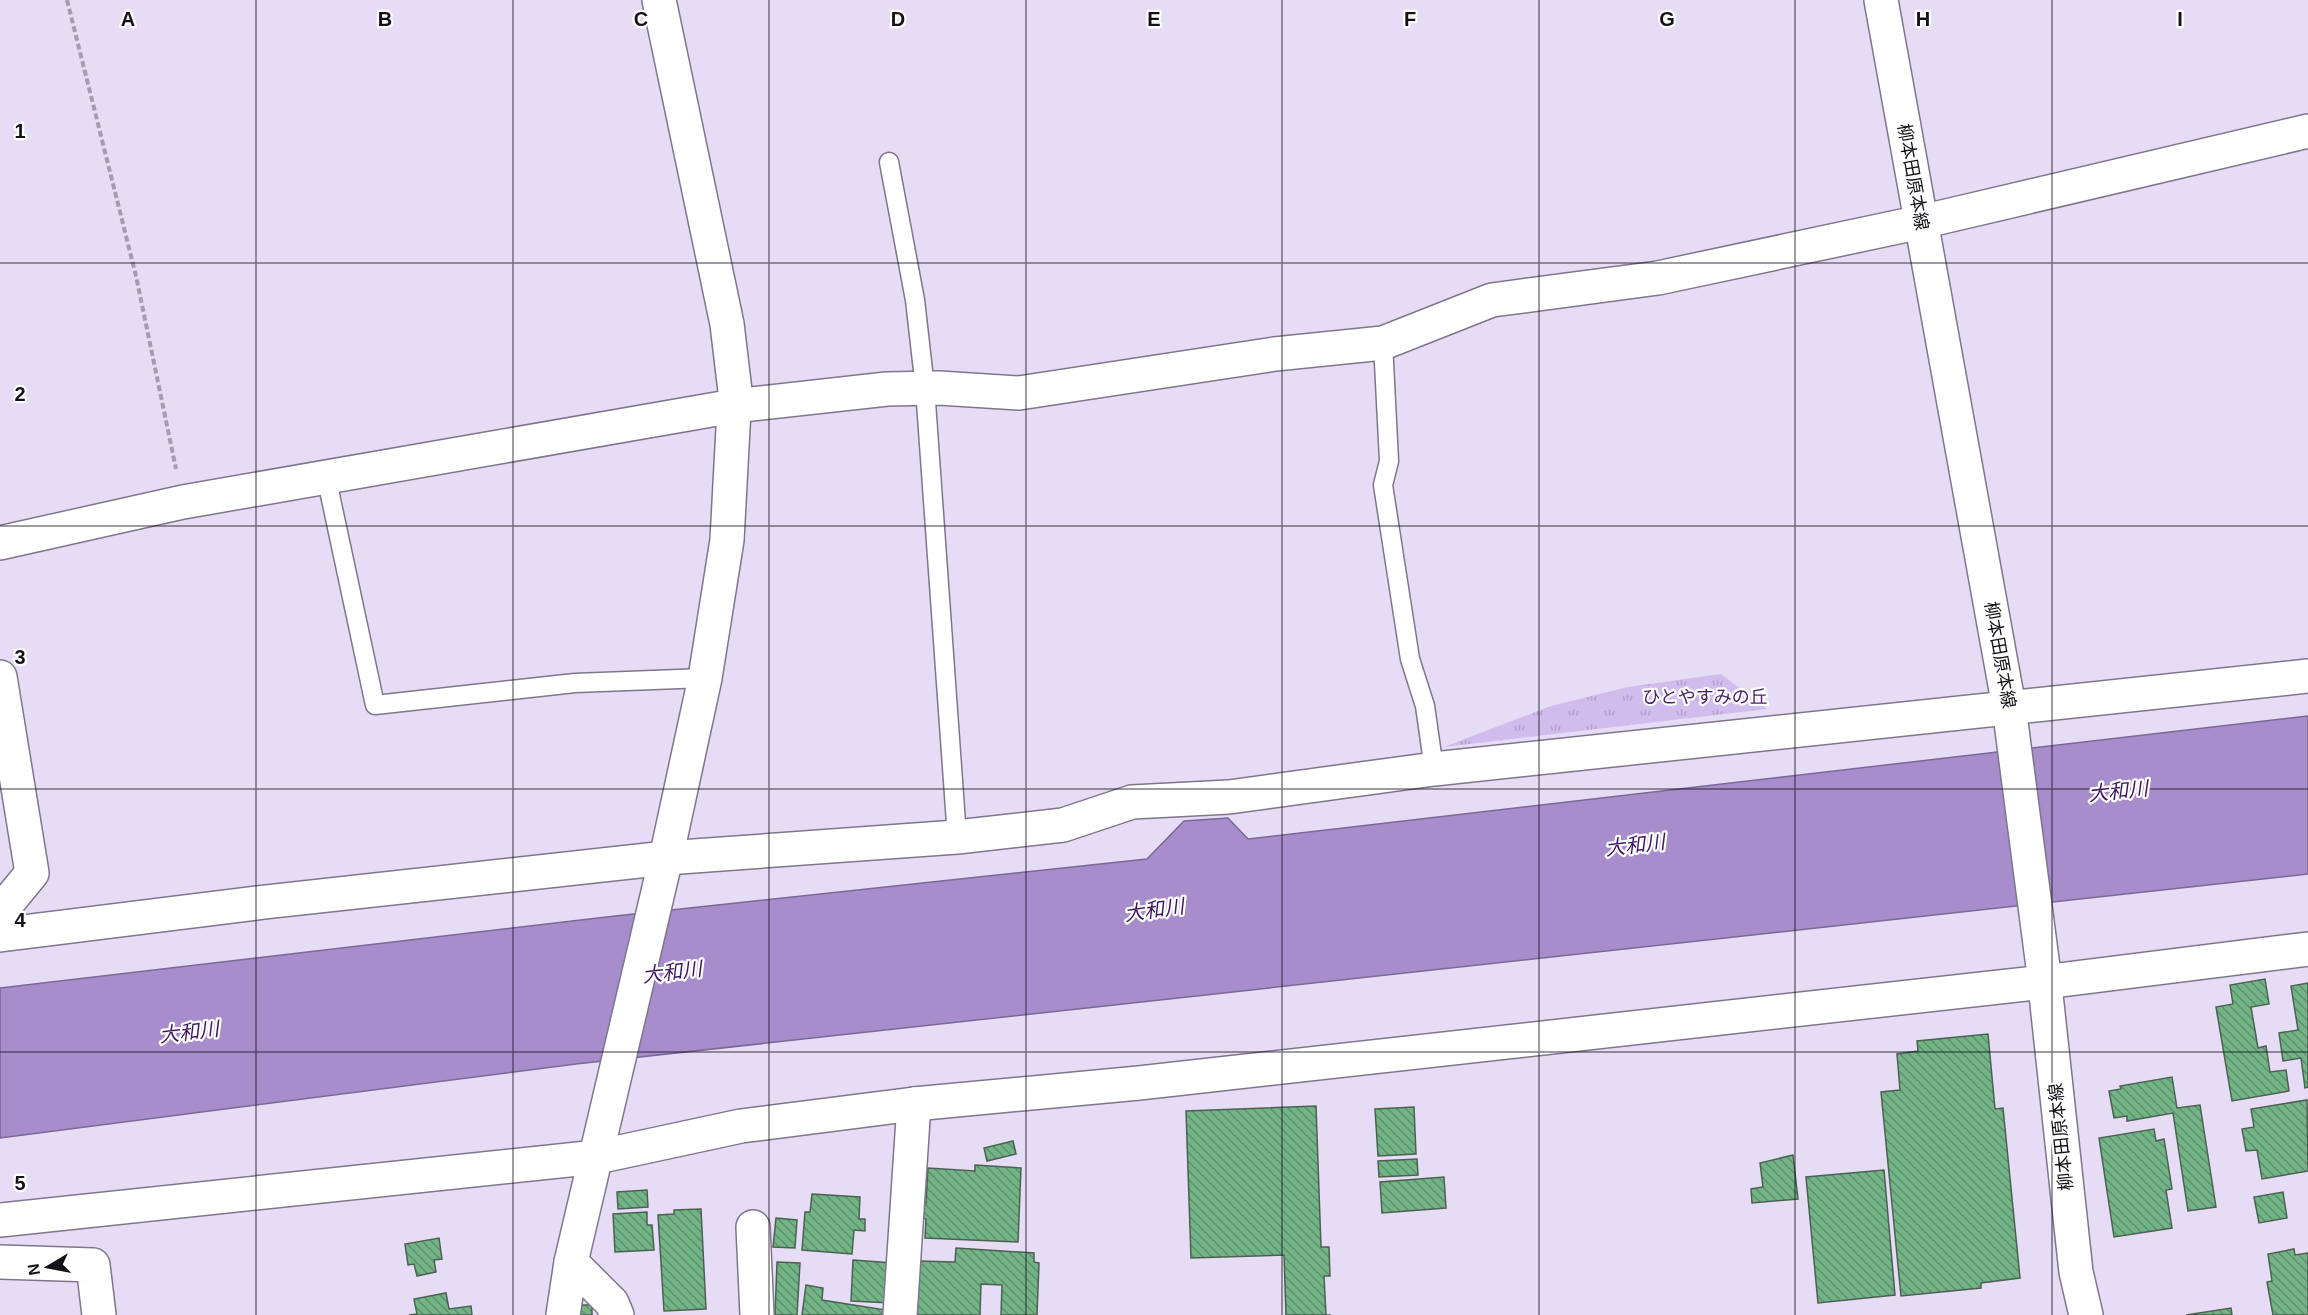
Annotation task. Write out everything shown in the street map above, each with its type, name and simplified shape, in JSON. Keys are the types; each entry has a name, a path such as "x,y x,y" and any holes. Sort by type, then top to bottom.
{"street":[{"path":"563,1315 571,1262 597,1157 705,678 727,540 735,391 727,324 659,0"},
{"name":"柳本田原本線","path":"1881,0 2010,714 2043,974 2076,1272 2086,1315"},
{"path":"0,543 183,502 734,406 886,388 1018,393 1275,354 1383,344 1491,300 1658,278 1922,222 2308,131"},
{"path":"0,935 264,902 662,873 1063,825 1132,802 1229,797 1434,769 2010,714 2308,676"},
{"path":"0,677 32,873 0,912"},
{"path":"0,1220 597,1157 741,1126 914,1104 1139,1083 2043,974 2308,949"},
{"path":"900,1315 914,1104"},
{"path":"753,1227 757,1315"},
{"path":"0,1262 93,1265 99,1315"},
{"path":"571,1262 612,1303 617,1315"}],"lane":[{"path":"889,162 915,300 925,388 957,837"},
{"path":"1383,344 1389,461 1383,485 1410,659 1425,706 1434,769"},
{"path":"326,476 375,705 575,683 705,678"}],"path":[{"path":"68,0 136,276 183,502"}],"green space":[{"name":"ひとやすみの丘","path":"1721,674 1767,709 1444,747 1551,706 1628,687"}],"water":[{"name":"大和川","path":"2308,716 2308,874 576,1064 0,1138 0,988 615,916 1147,859 1184,821 1228,818 1248,839"}],"building":[{"path":"2265,979 2269,1004 2251,1007 2258,1048 2266,1046 2270,1072 2286,1070 2289,1091 2232,1101 2216,1007 2233,1004 2230,985"},
{"path":"2308,983 2308,1087 2305,1088 2301,1058 2283,1061 2279,1033 2298,1030 2291,986"},
{"path":"1988,1034 1995,1109 2003,1108 2020,1278 1981,1283 1981,1288 1901,1296 1881,1092 1900,1090 1897,1054 1918,1051 1917,1041"},
{"path":"2172,1077 2177,1108 2200,1105 2216,1207 2188,1211 2173,1113 2127,1121 2127,1116 2114,1118 2109,1091 2121,1089 2120,1086"},
{"path":"2307,1100 2308,1171 2262,1179 2257,1150 2246,1151 2242,1129 2254,1127 2251,1109"},
{"path":"1316,1106 1321,1247 1329,1247 1330,1276 1324,1276 1326,1315 1286,1315 1284,1255 1191,1258 1186,1111"},
{"path":"1414,1107 1416,1154 1378,1156 1375,1109"},
{"path":"2154,1129 2156,1141 2164,1139 2172,1189 2166,1190 2172,1228 2114,1237 2099,1138"},
{"path":"1013,1141 1016,1154 987,1161 984,1148"},
{"path":"1793,1155 1798,1199 1752,1203 1751,1189 1763,1187 1760,1163"},
{"path":"1417,1159 1418,1175 1379,1177 1378,1161"},
{"path":"975,1165 1021,1168 1018,1242 925,1238 926,1219 921,1218 922,1203 926,1203 928,1168 975,1171"},
{"path":"1884,1170 1895,1295 1818,1303 1806,1177"},
{"path":"1444,1177 1446,1208 1382,1213 1380,1182"},
{"path":"647,1190 648,1207 618,1209 617,1192"},
{"path":"2283,1192 2287,1218 2259,1223 2254,1197"},
{"path":"812,1194 860,1197 859,1219 865,1219 865,1231 854,1230 852,1254 802,1250 805,1212 810,1212"},
{"path":"701,1209 706,1309 664,1311 658,1215 674,1214 674,1210"},
{"path":"647,1212 647,1225 652,1225 654,1250 615,1252 613,1214"},
{"path":"776,1218 797,1220 795,1248 773,1247"},
{"path":"439,1238 442,1259 434,1260 436,1272 417,1276 414,1264 408,1265 405,1244"},
{"path":"956,1248 1034,1253 1034,1262 1039,1263 1037,1315 1001,1315 1002,1285 981,1284 980,1315 917,1315 920,1261 955,1262"},
{"path":"2294,1249 2295,1255 2308,1253 2308,1315 2273,1315 2267,1282 2272,1281 2268,1254"},
{"path":"853,1260 893,1263 891,1303 851,1301"},
{"path":"777,1262 800,1263 797,1315 775,1315"},
{"path":"806,1285 823,1288 822,1300 886,1310 885,1315 802,1315"},
{"path":"446,1293 449,1309 471,1306 472,1315 409,1315 417,1314 414,1299"},
{"path":"567,1305 592,1305 592,1315 567,1315"},
{"path":"2231,1308 2232,1315 2186,1315"}]}
